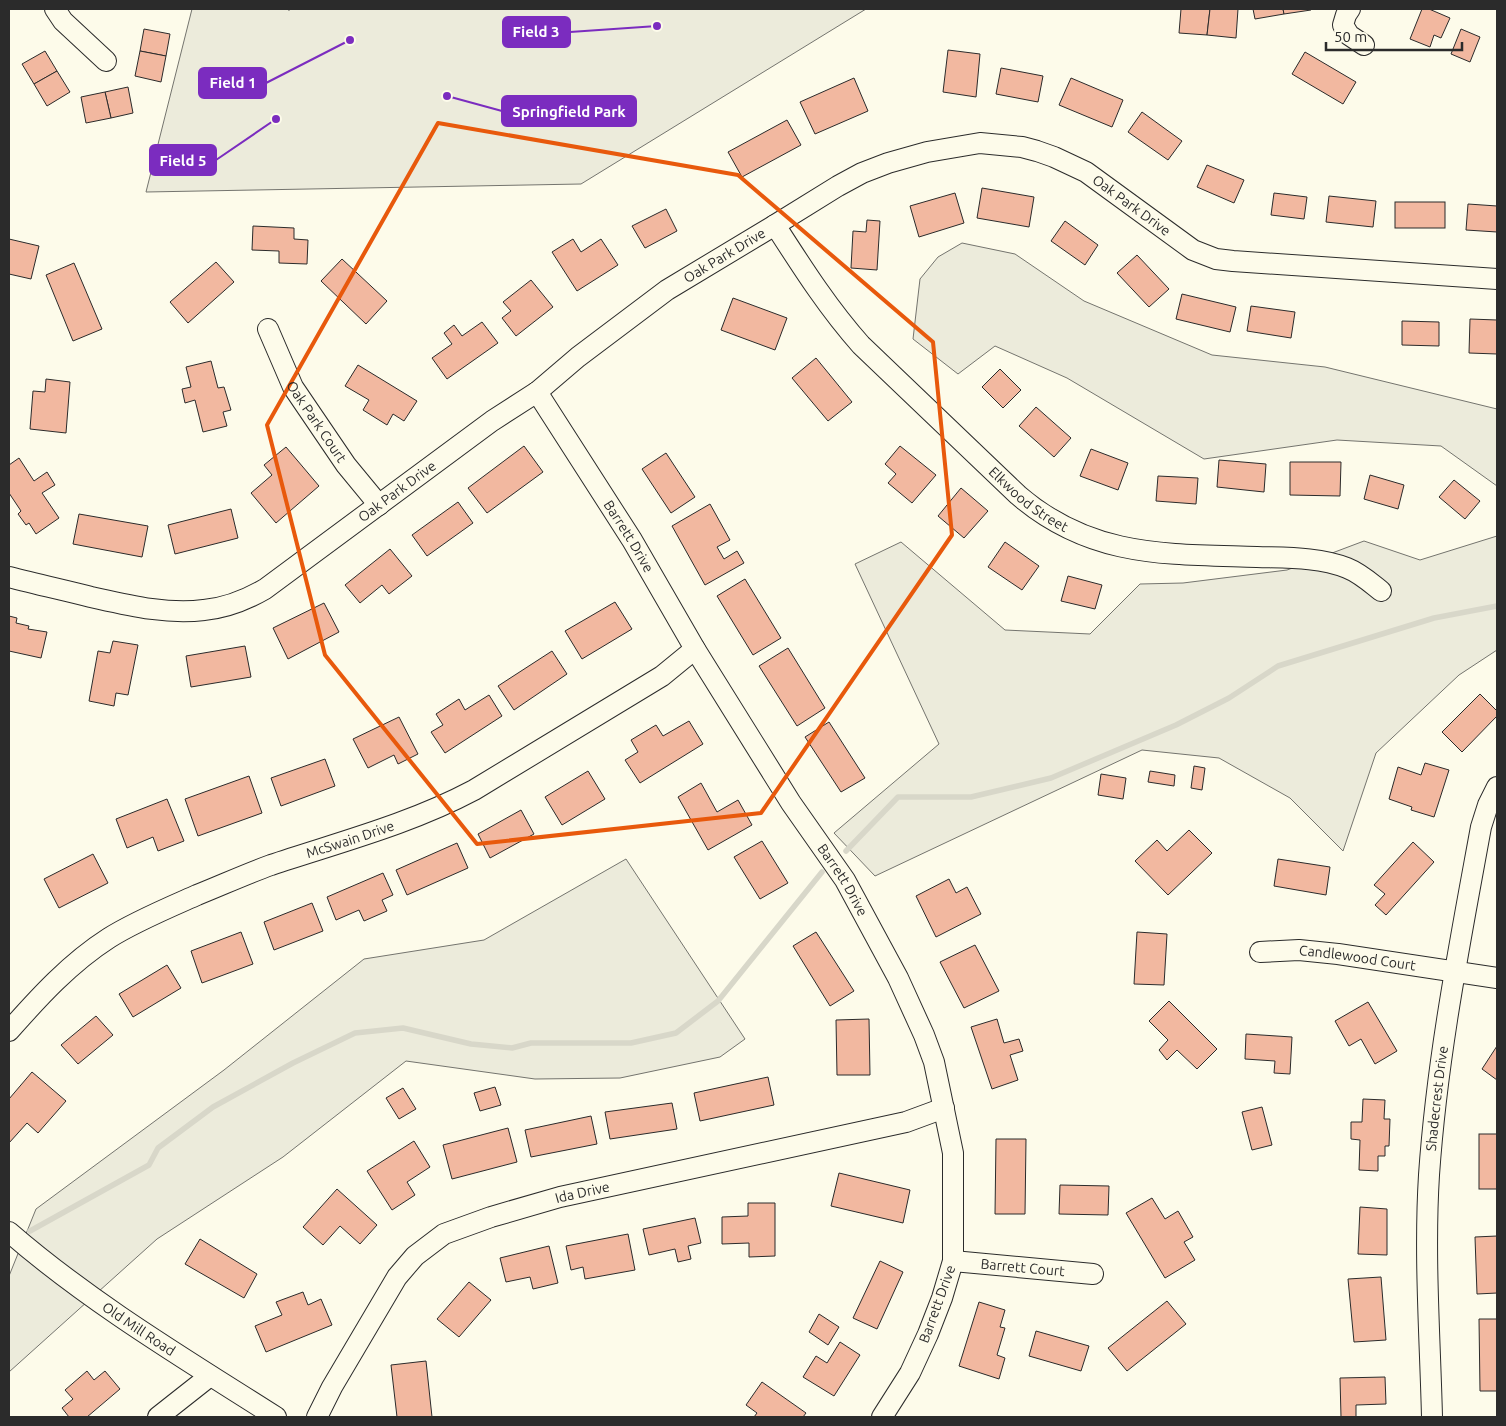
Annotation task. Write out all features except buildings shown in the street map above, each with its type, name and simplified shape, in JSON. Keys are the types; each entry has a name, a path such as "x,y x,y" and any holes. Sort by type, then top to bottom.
{"street":[{"path":"55,9 63,21 106,61"},
{"path":"1350,9 1343,26 1349,35 1364,45"},
{"name":"Oak Park Drive","path":"9,578 122,604 172,611 206,610 234,604 265,589 492,421 537,392 578,357 667,290 862,173 927,152 966,145 996,144 1037,150 1086,172 1185,245 1216,259 1497,279"},
{"name":"Elkwood Street","path":"775,225 815,288 861,345 1018,495 1034,509 1053,521 1094,540 1141,551 1186,555 1303,558 1335,564 1358,573 1381,591"},
{"name":"Oak Park Court","path":"268,329 292,387 346,465 379,505"},
{"name":"Barrett Drive","path":"537,392 632,540 696,649 791,803 845,880 875,934 924,1035 934,1062 953,1153 953,1261 942,1298 928,1334 910,1373 882,1417"},
{"name":"McSwain Drive","path":"9,1031 32,1005 70,968 111,937 172,906 269,866 399,824 442,807 474,790 662,676 696,649"},
{"name":"Shadecrest Drive","path":"1432,1417 1428,1240 1429,1176 1435,1111 1454,971 1481,827 1497,787"},
{"name":"Candlewood Court","path":"1260,952 1299,950 1338,954 1497,978"},
{"name":"Ida Drive","path":"317,1417 332,1386 397,1277 419,1252 444,1234 491,1217 560,1197 906,1122 944,1108"},
{"name":"Old Mill Road","path":"9,1232 34,1254 108,1309 276,1417"},
{"name":"Barrett Court","path":"953,1261 1093,1274"},
{"path":"158,1417 210,1376"}],"highlighted area":[{"path":"438,123 738,175 933,342 952,535 761,813 477,844 325,655 267,425"}],"shaded area":[{"path":"192,9 866,9 581,184 146,192"},
{"path":"962,243 1015,254 1084,301 1212,355 1325,367 1497,409 1497,486 1441,446 1337,440 1204,459 1067,378 995,346 958,374 913,339 920,279 938,257"},
{"path":"1497,536 1497,650 1459,675 1376,753 1343,851 1290,798 1219,758 1142,750 875,876 834,833 939,744 855,564 901,542 1005,630 1090,634 1140,584 1183,583 1287,570 1364,541 1420,560"},
{"path":"626,859 745,1039 720,1057 620,1078 535,1079 406,1061 283,1157 157,1239 9,1372 9,1276 36,1209 224,1070 364,959 484,940"}],"waterway":[{"path":"846,851 898,797 971,797 1051,778 1176,725 1229,698 1278,666 1434,618 1497,606"},
{"path":"30,1231 149,1165 158,1148 213,1107 293,1063 355,1033 403,1028 471,1044 512,1048 531,1043 631,1043 676,1033 718,1001 822,872"}],"place":[{"name":"Field 3","path":"657,26"},
{"name":"Field 1","path":"350,40"},
{"name":"Springfield Park","path":"447,96"},
{"name":"Field 5","path":"276,119"}]}
